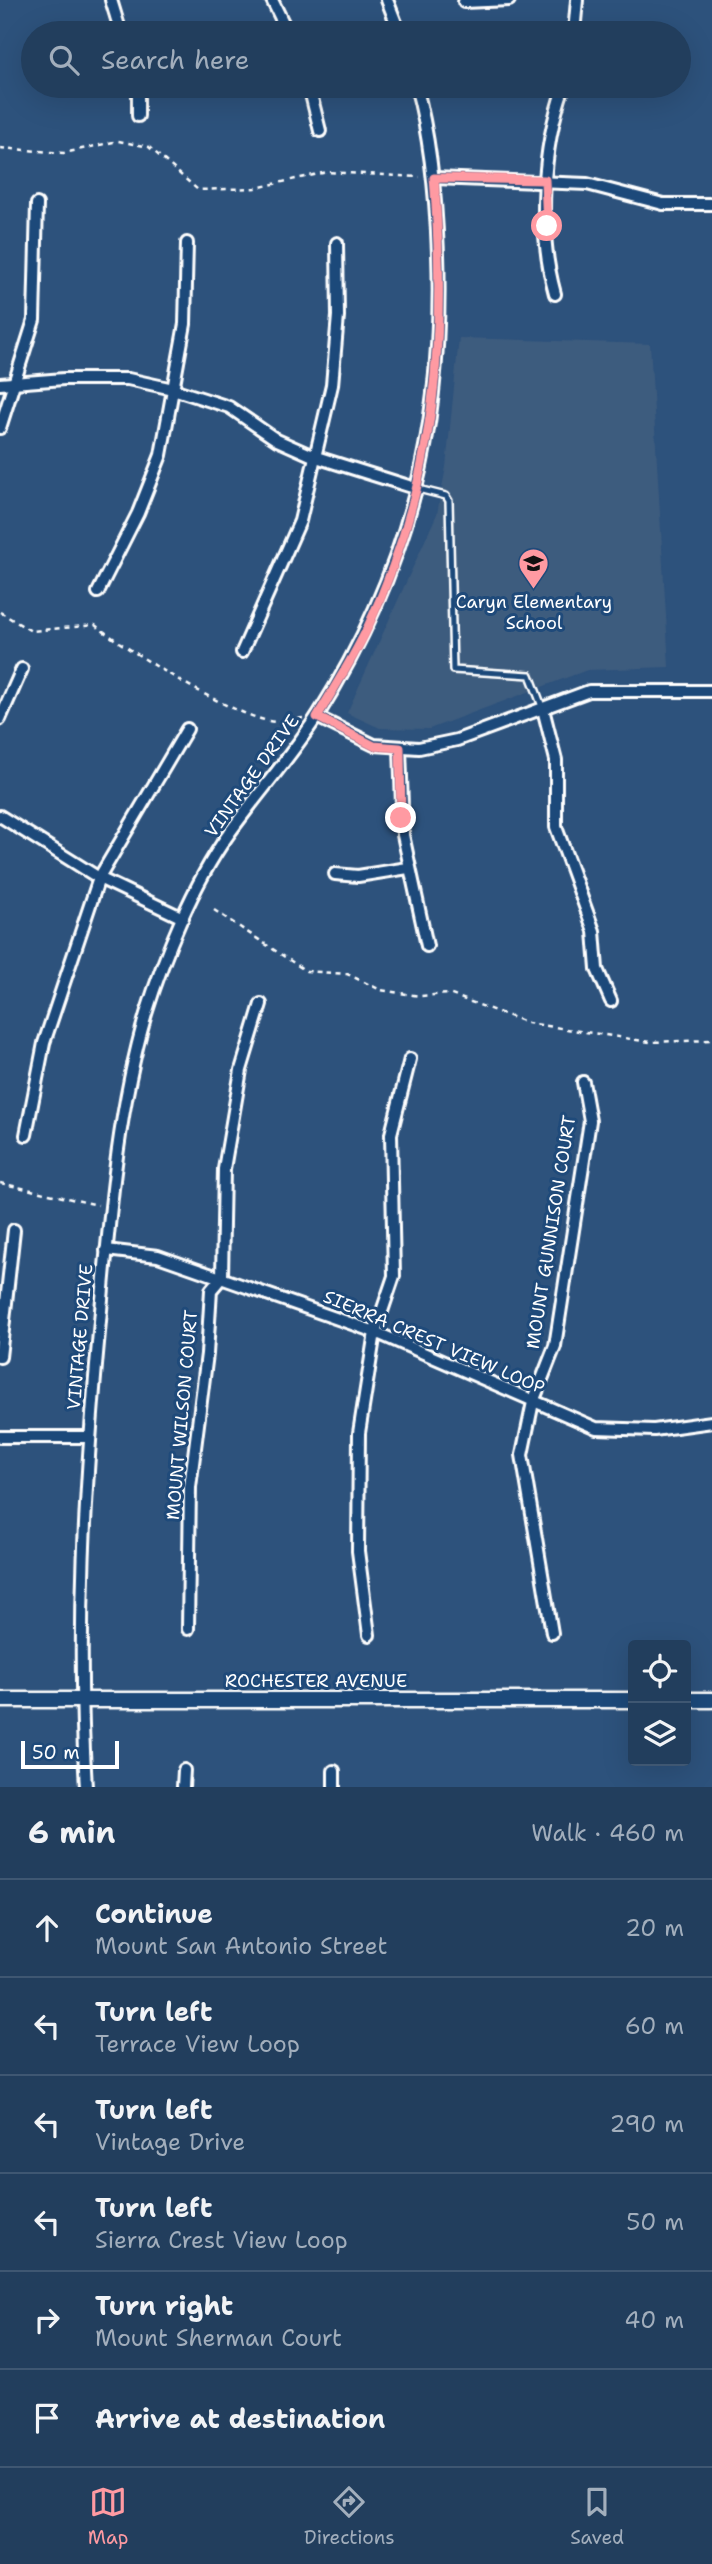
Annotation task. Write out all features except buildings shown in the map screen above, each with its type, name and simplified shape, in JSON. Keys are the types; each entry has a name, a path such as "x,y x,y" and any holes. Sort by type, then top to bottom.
{"street":[{"path":"111,0 117,21"},
{"path":"272,0 282,21"},
{"path":"387,0 395,21"},
{"path":"464,2 509,0"},
{"path":"575,21 576,0"},
{"path":"138,98 138,116"},
{"path":"312,98 320,131"},
{"name":"VINTAGE DRIVE","path":"86,1787 80,1701 81,1568 88,1437 106,1250 127,1096 147,1013 183,918 225,839 317,717 371,620 402,543 418,489 433,415 439,352 434,178 418,98"},
{"path":"555,294 548,271 545,180 551,124 560,98"},
{"path":"434,178 545,180 587,184 663,204 712,204"},
{"path":"0,428 34,320 37,204"},
{"path":"98,593 138,513 161,455 185,324 187,243"},
{"path":"242,652 300,521 313,456 332,385 338,316 337,243"},
{"path":"0,384 128,379 173,389 229,407 277,440 313,456 418,489"},
{"path":"0,719 22,669"},
{"path":"317,717 374,746 436,746 589,691 712,691"},
{"path":"542,709 556,760 556,828 593,931 597,970 611,1001"},
{"path":"26,1135 44,1043 99,878 187,729"},
{"path":"400,748 399,802 408,868 427,946"},
{"path":"0,816 99,878 183,918"},
{"path":"335,874 358,876 408,868"},
{"name":"MOUNT WILSON COURT","path":"188,1629 190,1487 207,1354 211,1290 222,1277 224,1169 242,1070 261,1004"},
{"path":"369,1635 358,1552 359,1433 375,1332 394,1276 391,1134 410,1059"},
{"name":"MOUNT GUNNISON COURT","path":"552,1633 522,1455 533,1402 555,1346 590,1121 583,1082"},
{"path":"0,1357 14,1230"},
{"name":"SIERRA CREST VIEW LOOP","path":"106,1250 158,1256 375,1332 596,1428 654,1430 712,1423"},
{"path":"0,1437 88,1437"},
{"name":"ROCHESTER AVENUE","path":"0,1700 628,1700"},
{"path":"691,1700 712,1700"},
{"path":"183,1787 184,1770"},
{"path":"334,1770 334,1787"}],"lane":[{"path":"418,489 446,496 449,501 453,670 458,673 530,675 542,709"}],"path":[{"path":"0,148 64,153 118,141 149,147 198,190 256,188 327,172 434,178"},
{"path":"0,612 31,631 95,625 128,650 227,705 275,722 317,717"},
{"path":"214,910 306,971 347,975 381,990 420,996 449,994 528,1023 650,1042 712,1040"},
{"path":"0,1183 112,1208"}],"shaded area":[{"name":"Caryn Elementary School","path":"459,338 650,344 669,667 587,670 429,729 380,728 347,713 437,514 446,467"}],"place":[{"name":"Caryn Elementary School","path":"534,591"}],"route":[{"path":"401,818 400,748 374,746 317,717 366,632 382,596 418,489 433,415 439,352 434,178 545,180 547,226"}]}
